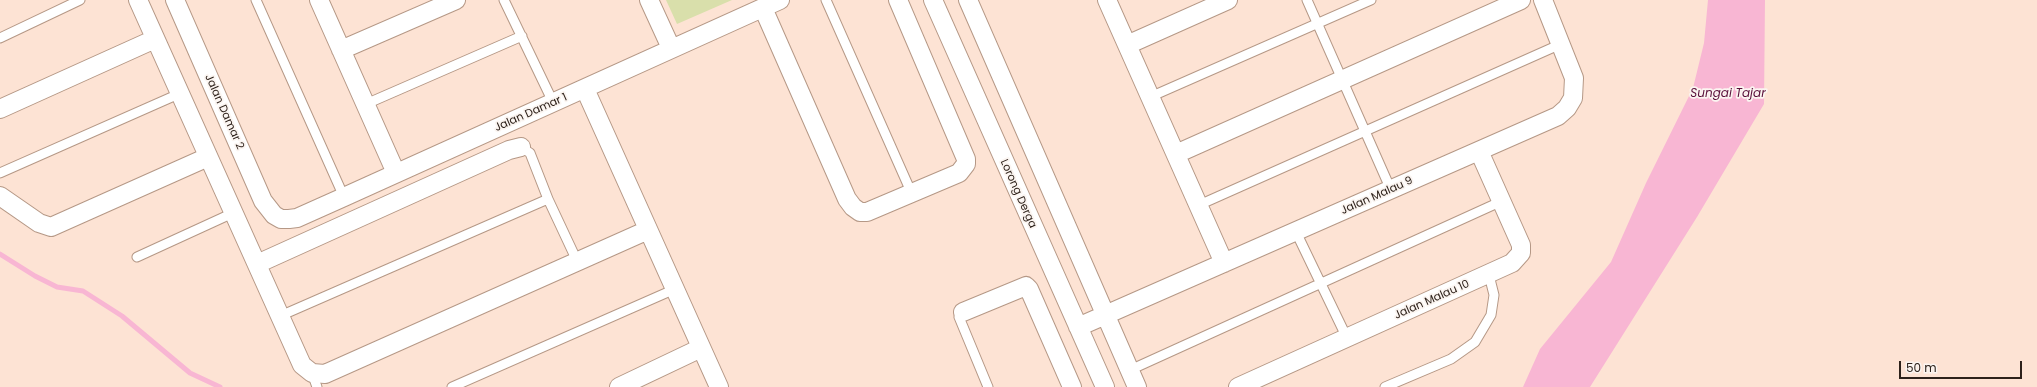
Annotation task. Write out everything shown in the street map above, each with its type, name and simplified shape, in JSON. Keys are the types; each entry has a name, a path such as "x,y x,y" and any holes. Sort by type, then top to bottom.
{"street":[{"path":"138,0 302,365 314,380 578,263 648,230"},
{"name":"Jalan Damar 2","path":"177,0 263,201 268,209 281,219"},
{"path":"319,0 396,173"},
{"path":"341,50 456,0"},
{"path":"649,0 670,48"},
{"name":"Jalan Damar 1","path":"281,219 297,218 553,102 585,89 670,48 780,0"},
{"path":"763,8 844,192 853,207 860,212 868,212 959,173 963,169 966,160 898,0"},
{"name":"Lorong Derga","path":"933,0 1105,387"},
{"path":"968,0 1137,387"},
{"path":"1107,0 1224,263"},
{"path":"1127,45 1228,0"},
{"path":"1176,154 1521,0"},
{"name":"Jalan Malau 9","path":"1078,327 1558,116 1567,108 1573,98 1574,78 1543,0"},
{"path":"0,109 155,38"},
{"path":"585,89 719,387"},
{"path":"257,264 502,153 521,147"},
{"name":"Jalan Malau 10","path":"1238,387 1489,275 1512,263 1521,252 1521,246 1479,151"},
{"path":"0,196 39,223 51,227 208,157"},
{"path":"963,312 1026,286 1029,288 1072,387"},
{"path":"619,387 701,348"}],"lane":[{"path":"0,38 80,0"},
{"path":"256,0 344,197"},
{"path":"504,0 553,102"},
{"path":"826,0 912,194"},
{"path":"1307,0 1391,190"},
{"path":"1150,97 1371,0"},
{"path":"366,104 522,36"},
{"path":"1199,205 1561,44"},
{"path":"0,172 181,93"},
{"path":"521,147 530,153 548,199 578,263"},
{"path":"280,316 548,199"},
{"path":"1130,370 1502,201"},
{"path":"138,257 233,213"},
{"path":"1296,232 1347,338"},
{"path":"1385,387 1451,359 1475,342 1491,315 1494,295 1489,275"},
{"path":"452,387 675,289"},
{"path":"963,312 959,317 988,387"}],"green space":[{"path":"666,0 732,0 677,24"}],"water":[{"name":"Sungai Tajar","path":"1708,0 1765,0 1764,104 1697,217 1590,387 1523,387 1540,349 1611,262 1646,183 1693,88 1704,43"}],"waterway":[{"path":"0,254 35,276 57,287 83,291 122,316 190,373 220,387"}]}
